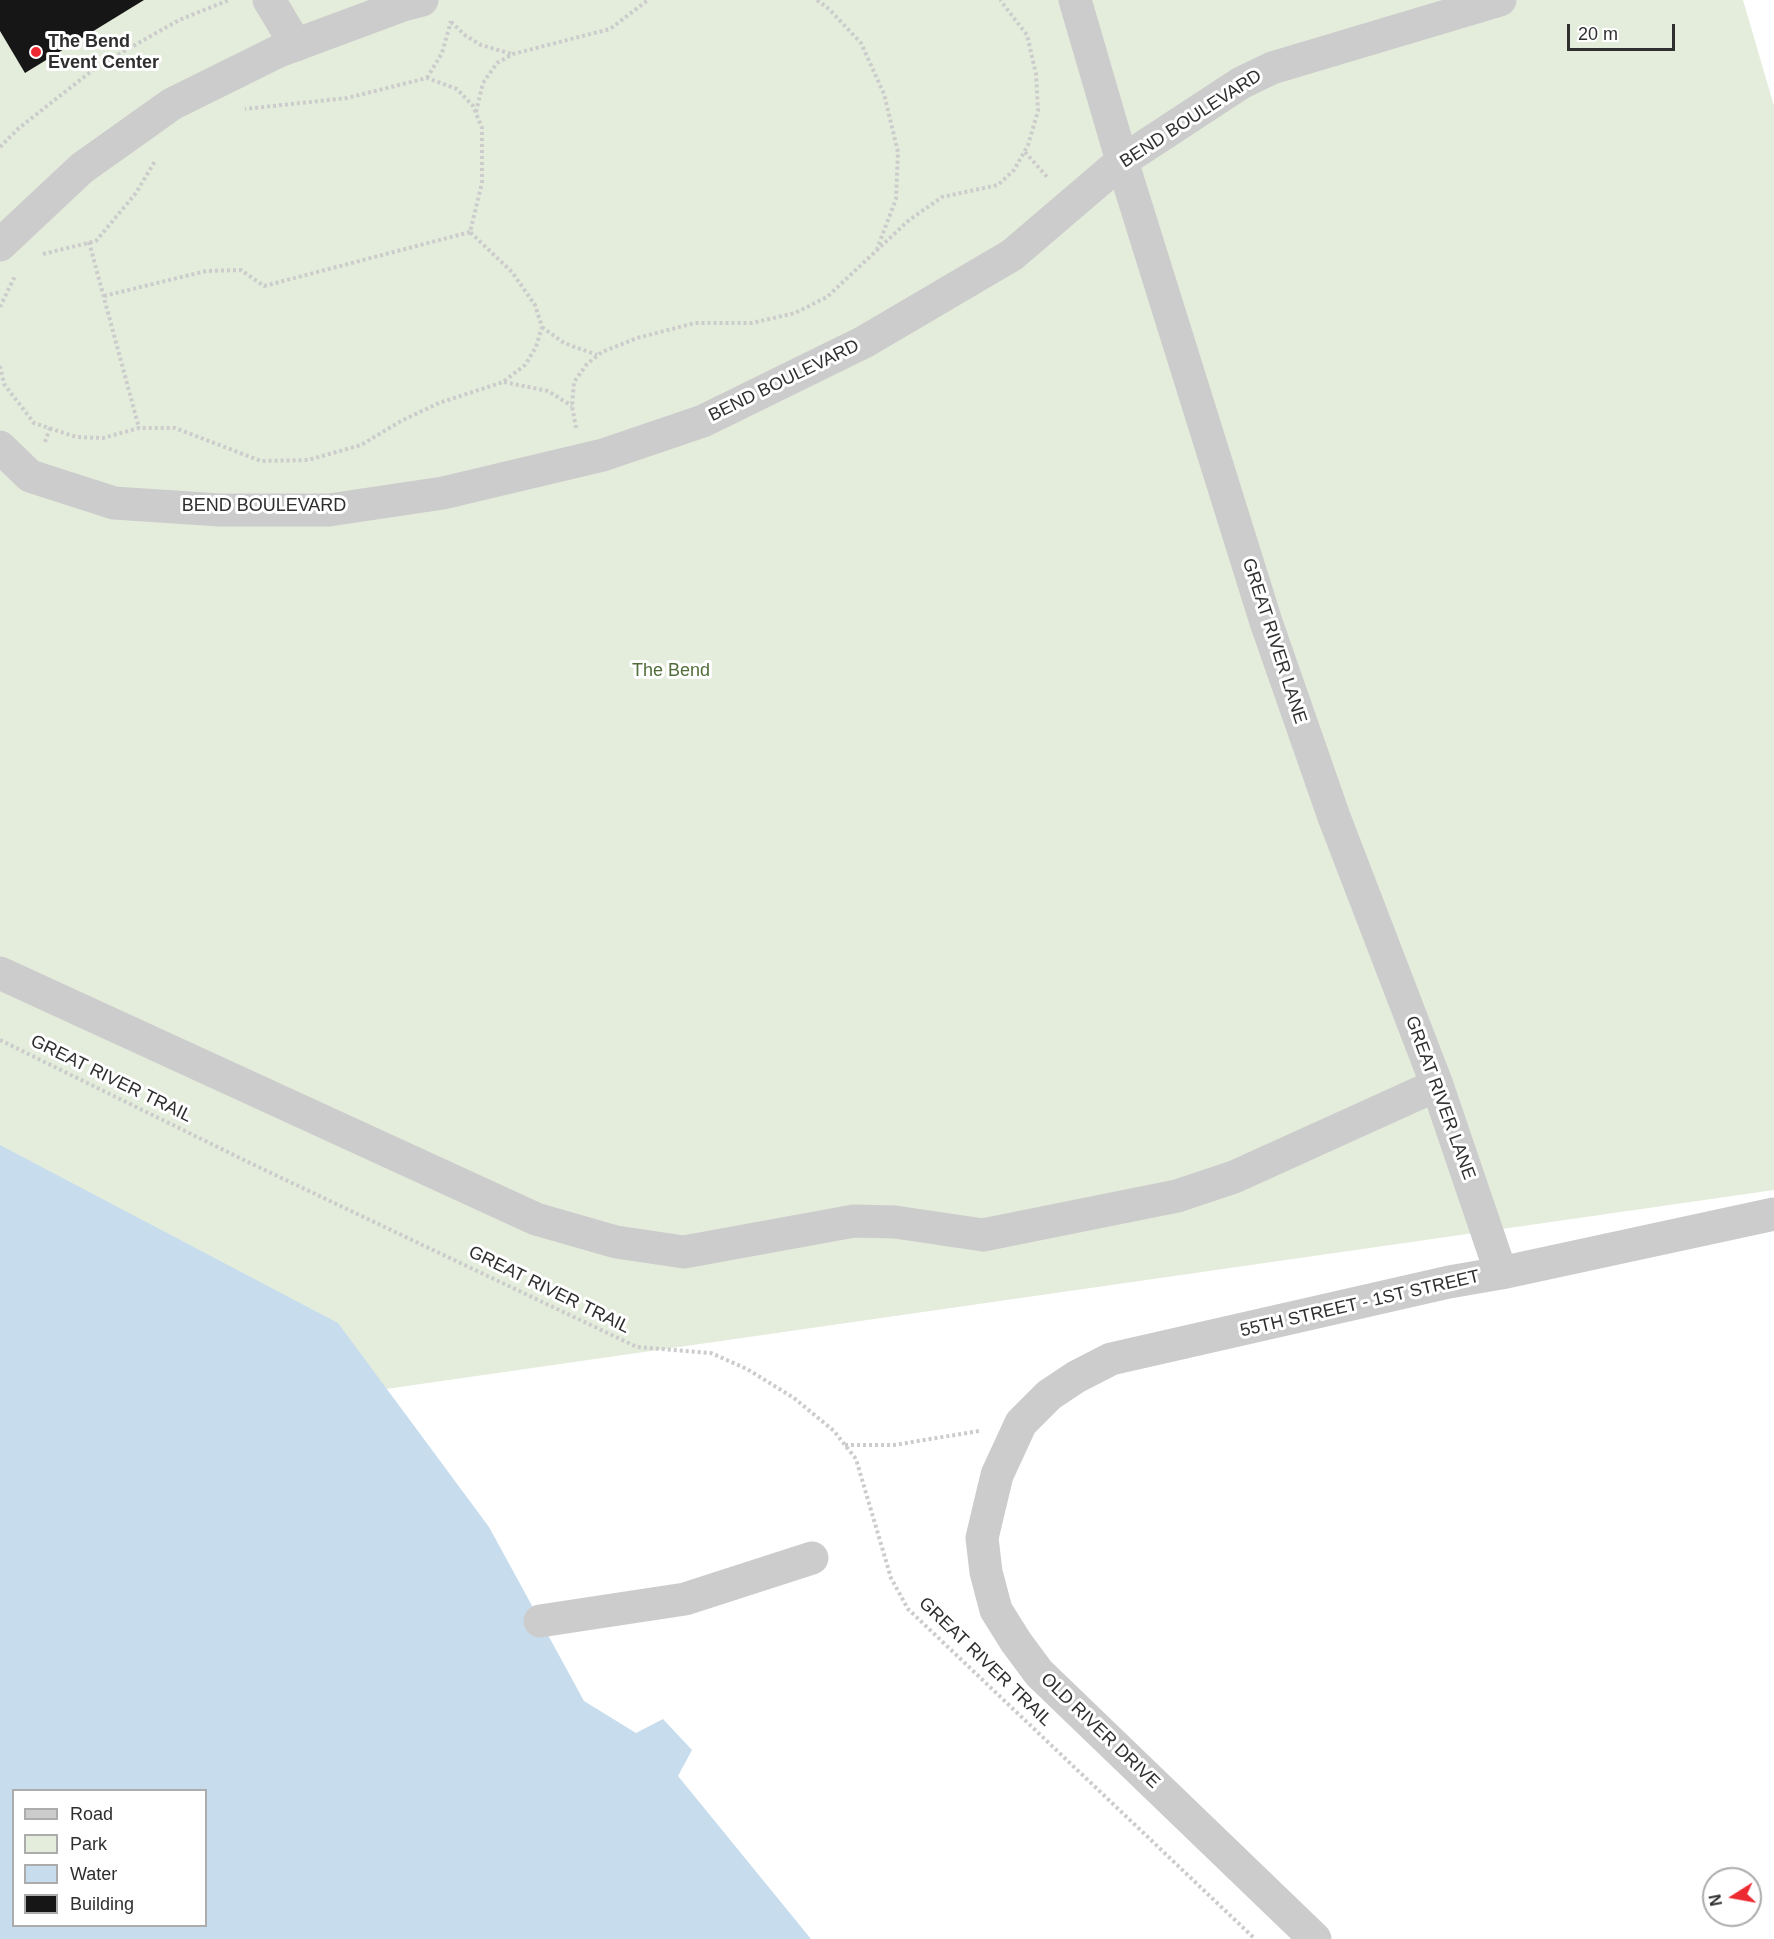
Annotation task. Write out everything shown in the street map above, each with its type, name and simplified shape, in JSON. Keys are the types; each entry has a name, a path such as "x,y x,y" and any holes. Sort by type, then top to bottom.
{"street":[{"path":"269,0 296,45"},
{"name":"GREAT RIVER LANE","path":"1075,0 1122,161 1266,622 1334,817 1437,1085 1501,1273"},
{"name":"BEND BOULEVARD","path":"0,447 30,476 114,503 220,510 329,510 443,493 603,455 703,421 864,342 1012,255 1122,161 1241,83 1272,68 1500,0"},
{"path":"9,258 82,168 172,104 296,45 403,4 435,5"},
{"path":"0,973 536,1219 616,1242 684,1252 854,1221 895,1222 983,1236 1177,1196 1234,1177 1437,1085"},
{"name":"55TH STREET - 1ST STREET","path":"997,1475 1021,1423 1049,1395 1076,1377 1111,1359 1449,1282 1501,1273 1774,1214"},
{"name":"OLD RIVER DRIVE","path":"997,1475 981,1538 986,1572 996,1610 1016,1642 1039,1673 1315,1939"},
{"path":"540,1621 685,1599 812,1558"}],"path":[{"path":"0,147 19,128 98,66 178,20 229,0"},
{"path":"476,112 483,83 497,63 513,54 610,29 648,0"},
{"path":"817,0 829,9 861,43 884,94 898,152 896,199 877,250"},
{"path":"582,460 572,406 574,382 586,364 598,355 637,338 695,323 752,323 795,313 827,297 908,221 942,197 998,185 1014,170 1028,145 1038,111 1036,74 1027,35 1000,0"},
{"path":"435,5 466,36 481,45 513,54"},
{"path":"427,78 442,53 451,21"},
{"path":"240,110 347,98 427,78 457,89 473,106 482,128 482,183 470,232"},
{"path":"34,257 96,241 136,193 158,155"},
{"path":"104,296 206,271 241,270 264,286 470,232"},
{"path":"0,366 4,384 34,423 76,437 103,438 139,428 175,428 261,460 308,460 361,445 401,421 439,403 503,382 525,365 536,347 542,327 535,305 512,272 470,232"},
{"path":"89,242 139,428"},
{"path":"0,307 8,289 9,258"},
{"path":"542,327 564,343 598,355"},
{"path":"503,382 548,390 572,406"},
{"name":"GREAT RIVER TRAIL","path":"0,1040 248,1162 637,1347 711,1353 747,1369 794,1398 834,1431 856,1459 891,1578 908,1609 1255,1939"},
{"path":"845,1445 906,1443 1021,1423"}],"green space":[{"name":"The Bend","path":"0,0 1743,0 1774,106 1774,1190 386,1389 0,1146"}],"water":[{"path":"0,1145 338,1323 489,1527 584,1701 636,1733 663,1719 692,1750 678,1776 811,1939 0,1939"}],"building":[{"name":"The Bend Event Center","path":"0,0 144,0 25,73 0,31"}],"place":[{"name":"The Bend Event Center","path":"36,52"}]}
